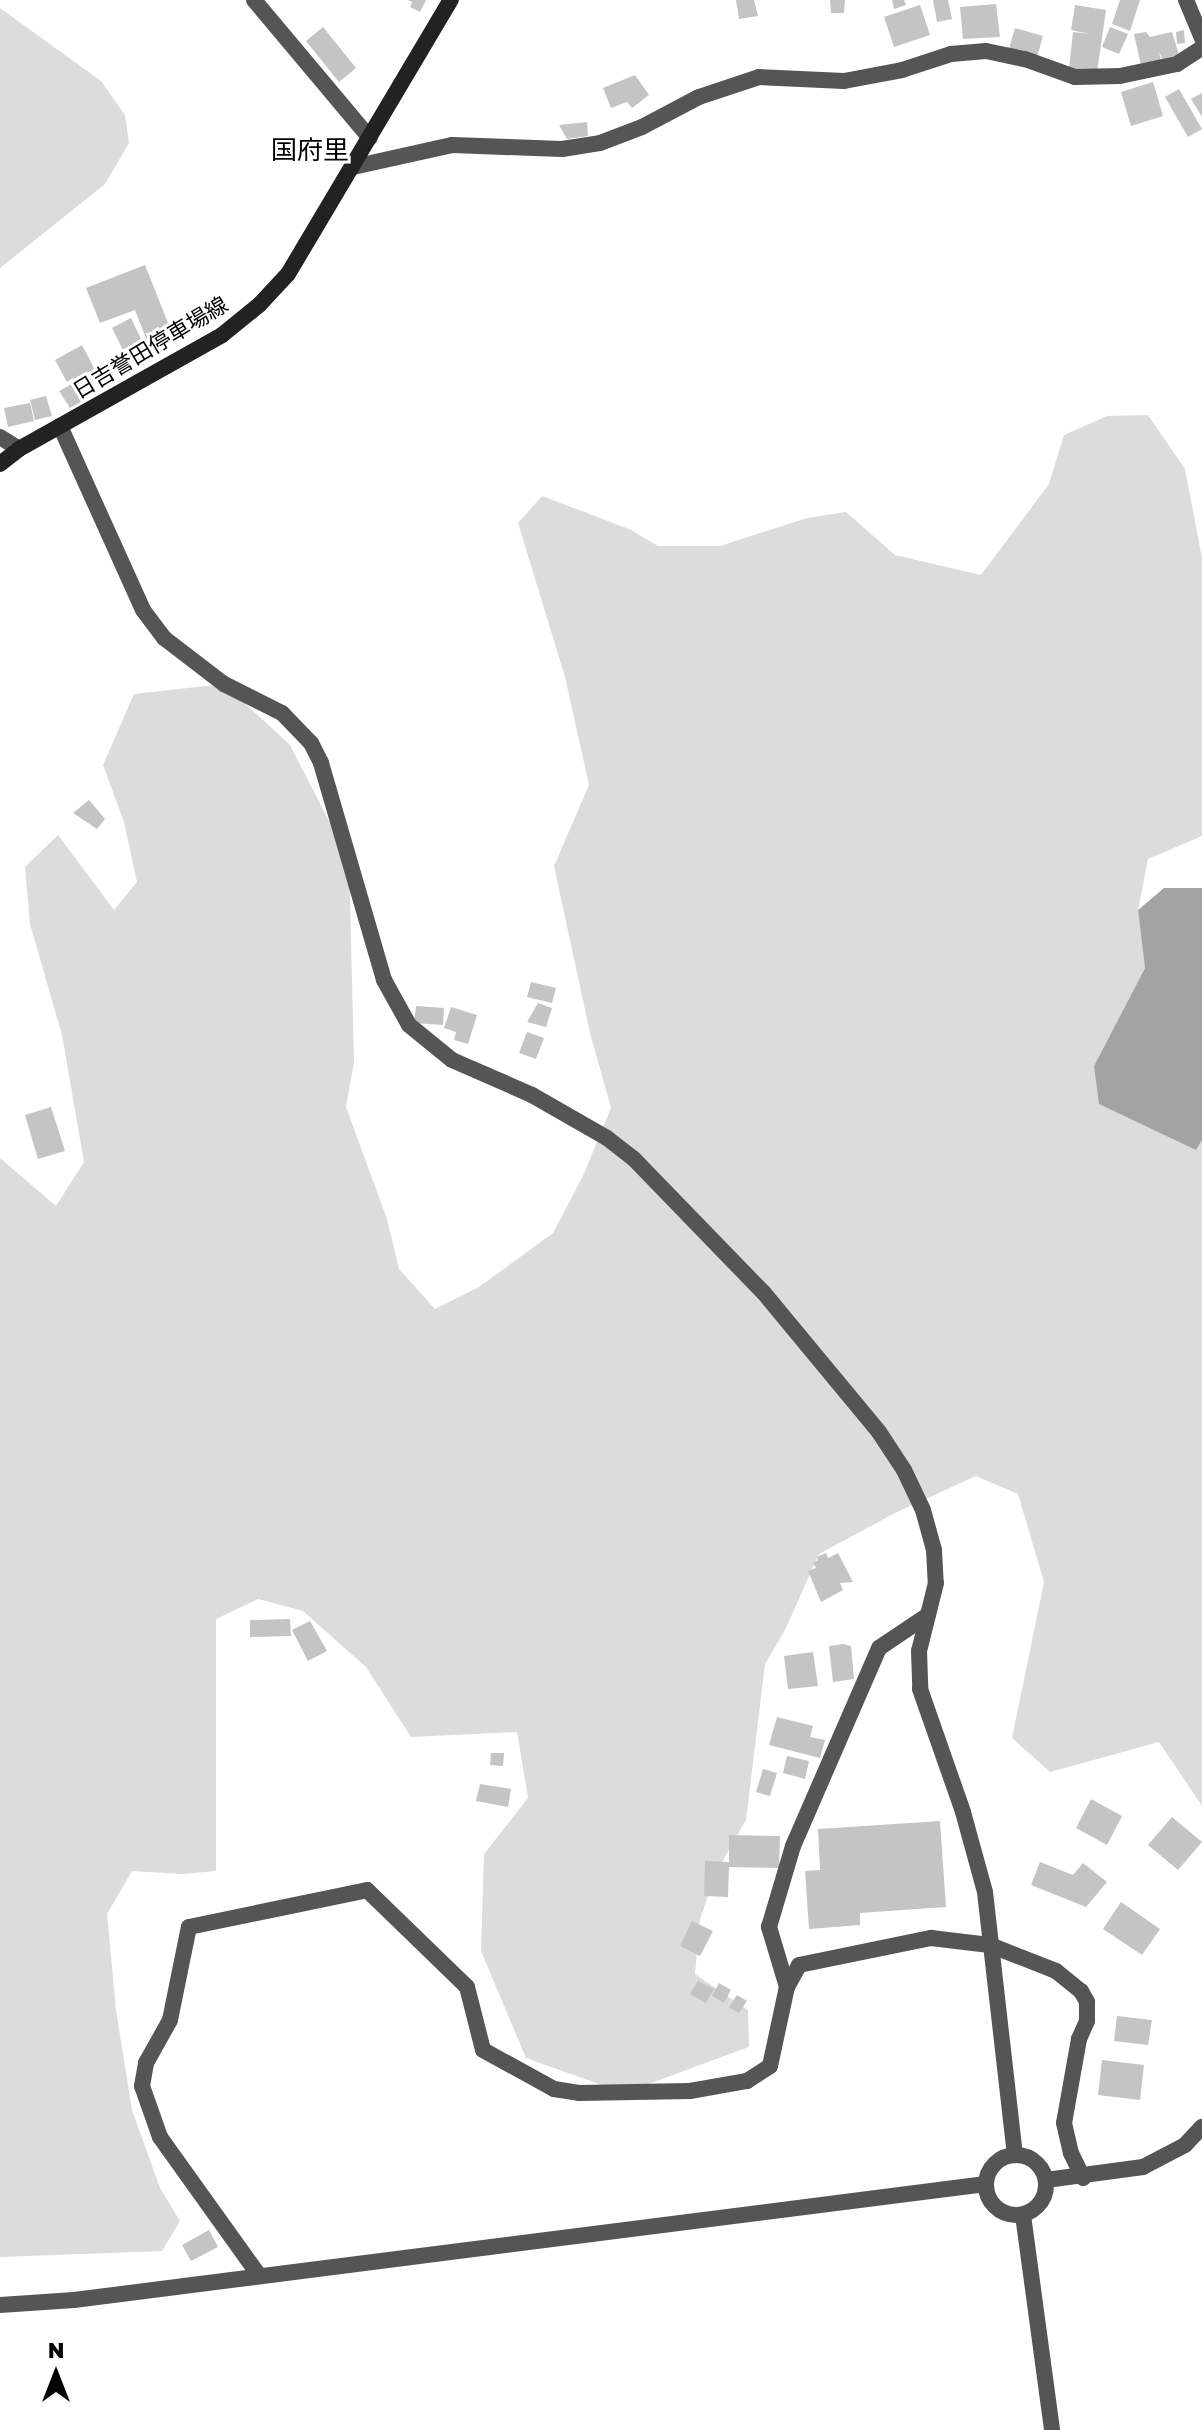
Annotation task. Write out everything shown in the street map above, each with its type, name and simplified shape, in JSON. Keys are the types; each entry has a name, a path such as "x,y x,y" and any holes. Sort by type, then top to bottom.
{"main road":[{"name":"日吉誉田停車場線","path":"0,464 19,449 222,335 259,305 288,274 451,0"}],"street":[{"path":"254,0 370,138"},
{"path":"1186,0 1202,38"},
{"path":"353,167 452,145 562,149 600,143 642,127 699,97 759,77 844,81 902,70 951,54 986,51 1025,59 1075,77 1120,76 1177,64 1202,48"},
{"path":"60,426 143,610 164,638 224,684 282,713 311,743 321,763 384,980 409,1025 452,1060 532,1095 607,1138 633,1158 764,1293 879,1432 904,1470 923,1510 934,1550 936,1583 919,1651 920,1689 975,1851 985,1892 1015,2155"},
{"path":"0,437 19,449"},
{"path":"787,1987 769,1927 793,1846 879,1648 928,1615"},
{"path":"258,2274 160,2137 142,2086 146,2063 170,2020 189,1927 367,1890 467,1987 483,2050 554,2089 579,2093 690,2091 747,2081 770,2066 787,1987 799,1965 931,1938 990,1945 1056,1971 1081,1991 1087,2002 1087,2021 1079,2039 1064,2123 1071,2153 1083,2178"},
{"path":"1046,2180 1083,2178 1161,2161 1185,2145 1202,2127"},
{"path":"1015,2155 1037,2162 1046,2180 1043,2200 1023,2215 998,2210 991,2203 986,2184 993,2166 1015,2155"},
{"path":"0,2305 74,2300 258,2274 986,2184"},
{"path":"1023,2215 1052,2430"}],"shaded area":[{"path":"0,8 101,81 125,115 129,143 105,184 0,268"},
{"path":"1148,415 1185,469 1202,558 1202,836 1148,859 1138,910 1145,968 1094,1066 1196,1149 1202,1140 1202,1806 1159,1742 1050,1772 1012,1738 1044,1582 1018,1494 976,1476 895,1513 819,1554 785,1630 765,1664 746,1820 717,1871 700,1919 695,1974 748,2010 749,2047 624,2093 526,2058 481,1951 484,1854 528,1798 517,1732 411,1737 366,1667 303,1611 258,1599 216,1619 216,1871 182,1874 132,1871 107,1914 116,2010 132,2110 160,2188 180,2221 162,2251 0,2257 0,1158 56,1206 84,1162 62,1035 30,924 25,867 58,835 114,910 137,882 124,822 103,765 134,694 224,684 290,745 349,860 354,1062 346,1107 387,1219 399,1269 435,1309 479,1287 553,1233 583,1176 611,1108 590,1033 554,866 589,785 565,677 518,523 542,496 629,529 658,546 720,546 807,518 846,512 895,555 981,575 1049,484 1064,435 1107,416"},
{"path":"1164,888 1202,888 1202,1140 1196,1150 1099,1104 1094,1066 1145,968 1138,910"}],"building":[{"path":"408,0 426,0 420,12 410,7 412,2"},
{"path":"736,0 754,0 758,16 739,19"},
{"path":"830,0 845,0 844,13 831,13"},
{"path":"892,0 904,0 906,5 894,9"},
{"path":"933,0 948,0 952,19 937,22"},
{"path":"1120,0 1140,0 1130,31 1112,24"},
{"path":"996,4 1000,37 963,39 960,7"},
{"path":"920,5 930,35 894,47 884,17"},
{"path":"1075,5 1106,10 1097,72 1069,69 1073,32 1090,34 1071,30"},
{"path":"323,27 356,68 339,82 306,41"},
{"path":"1110,27 1128,34 1119,54 1102,47"},
{"path":"1015,28 1043,36 1037,57 1009,49"},
{"path":"1184,30 1185,43 1177,44 1176,32"},
{"path":"1146,32 1150,37 1172,32 1179,55 1162,59 1159,51 1162,65 1142,70 1134,34"},
{"path":"635,75 649,95 632,108 627,102 611,108 603,88"},
{"path":"1153,82 1163,116 1131,126 1121,92"},
{"path":"1179,89 1202,129 1188,137 1165,97"},
{"path":"1202,93 1202,117 1191,99"},
{"path":"587,122 588,136 567,139 559,125"},
{"path":"145,265 172,333 148,343 135,310 100,323 86,288"},
{"path":"131,318 143,343 124,352 112,328"},
{"path":"82,345 100,379 80,390 73,378 67,382 55,360"},
{"path":"147,350 152,360 141,366 136,356"},
{"path":"72,384 81,402 70,408 59,391"},
{"path":"46,396 52,416 35,420 30,400"},
{"path":"30,403 34,421 8,427 4,408"},
{"path":"89,800 105,819 97,829 73,813"},
{"path":"531,982 556,988 552,1003 527,997"},
{"path":"538,1003 552,1008 546,1027 527,1022"},
{"path":"416,1006 444,1008 443,1025 414,1023"},
{"path":"451,1007 477,1015 468,1044 454,1040 456,1032 444,1028"},
{"path":"527,1032 544,1038 536,1059 519,1053"},
{"path":"51,1107 65,1151 38,1159 25,1115"},
{"path":"826,1553 828,1558 838,1553 853,1582 840,1583 843,1590 821,1602 808,1571 816,1568 813,1563 818,1560 817,1557"},
{"path":"290,1619 291,1636 250,1637 250,1620"},
{"path":"310,1621 327,1651 308,1661 292,1630"},
{"path":"829,1646 851,1646 854,1679 833,1682"},
{"path":"813,1652 818,1686 788,1689 784,1656"},
{"path":"777,1717 813,1726 810,1737 825,1740 820,1758 769,1745"},
{"path":"491,1753 504,1753 503,1766 490,1765"},
{"path":"787,1756 809,1761 805,1779 783,1773"},
{"path":"763,1769 777,1773 770,1796 756,1792"},
{"path":"480,1784 511,1789 508,1807 476,1801"},
{"path":"1091,1799 1122,1816 1107,1845 1076,1828"},
{"path":"1172,1817 1202,1842 1178,1870 1148,1845"},
{"path":"940,1821 946,1907 860,1913 860,1925 809,1929 805,1871 820,1870 818,1829"},
{"path":"729,1835 780,1836 779,1868 729,1867 728,1897 704,1896 705,1861 729,1862"},
{"path":"1040,1862 1073,1875 1083,1863 1107,1882 1086,1907 1031,1885"},
{"path":"1121,1902 1160,1929 1142,1955 1103,1929"},
{"path":"692,1921 713,1931 700,1956 680,1946"},
{"path":"698,1981 714,1989 706,2003 690,1994"},
{"path":"719,1983 731,1990 724,2003 712,1996"},
{"path":"737,1995 747,2001 739,2013 729,2007"},
{"path":"1117,2016 1152,2020 1148,2045 1114,2041"},
{"path":"1102,2060 1144,2065 1140,2100 1098,2095"},
{"path":"209,2230 218,2247 191,2261 182,2245"}],"district":[{"name":"国府里","path":"310,150"}]}
